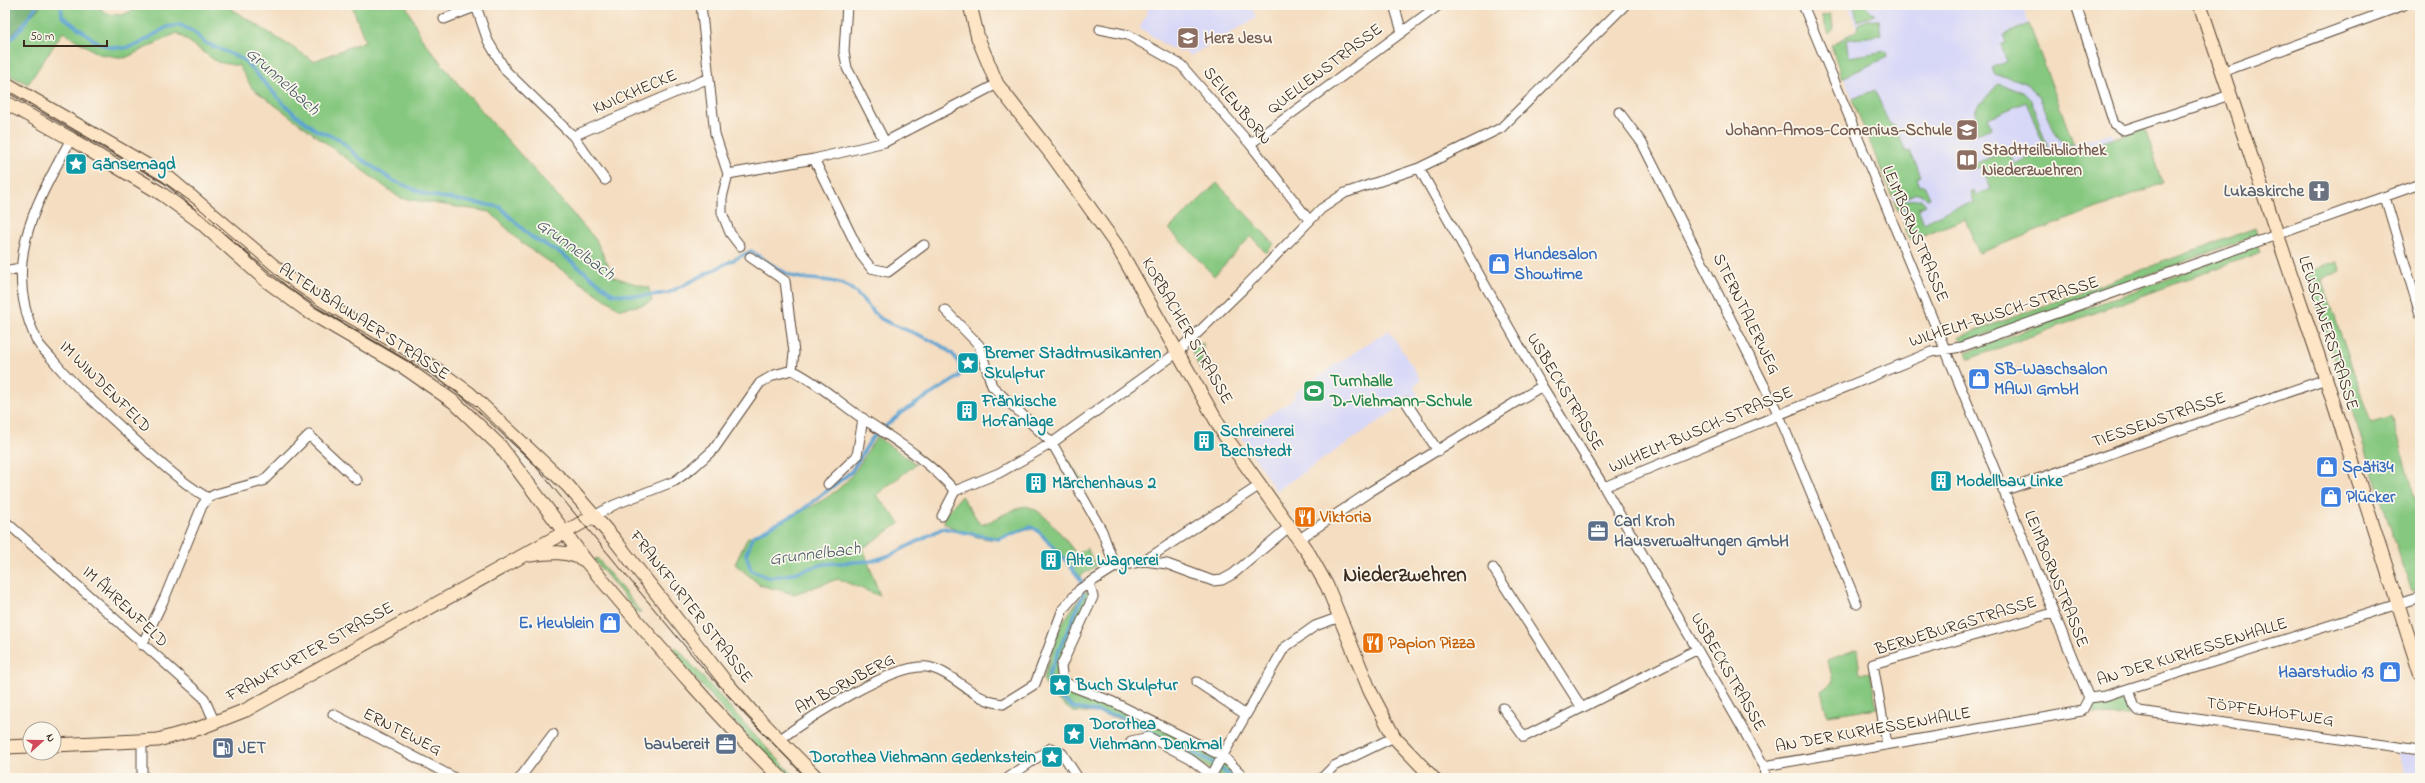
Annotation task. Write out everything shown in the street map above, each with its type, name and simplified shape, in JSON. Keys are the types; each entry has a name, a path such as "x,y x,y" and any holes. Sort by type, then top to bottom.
{"main road":[{"name":"KORBACHER STRASSE","path":"970,5 978,38 997,84 1052,155 1117,246 1225,436 1298,540 1326,586 1370,691 1394,738 1433,778"},
{"name":"LEUSCHNERSTRASSE","path":"2200,5 2326,379 2420,673"},
{"name":"ALTENBAUNAER STRASSE","path":"5,84 169,178 294,283 325,304 436,369 469,393 499,419 568,486 594,516"},
{"name":"ALTENBAUNAER STRASSE","path":"5,102 72,139 181,207 268,282 310,312 404,368 454,402 500,446 586,561"},
{"name":"FRANKFURTER STRASSE","path":"62,745 142,741 176,736 215,723 269,699 594,516 725,681 779,740 817,778"},
{"name":"FRANKFURTER STRASSE","path":"523,556 545,552 564,553 577,556 586,561 666,655 752,749 781,778"},
{"path":"5,748 22,747"}],"street":[{"path":"701,5 715,134 728,174 722,198 722,213 730,233 740,246"},
{"path":"847,5 844,51 847,68 885,142"},
{"path":"1394,5 1402,32"},
{"name":"QUELLENSTRASSE","path":"1250,144 1439,5"},
{"path":"942,516 955,491 999,473 1052,443 1178,352 1246,286 1321,209 1345,193 1419,168 1501,128 1625,5"},
{"name":"LEIMBORNSTRASSE","path":"1802,5 1946,349 2089,698"},
{"path":"2076,5 2114,124 2124,130 2230,95"},
{"path":"2222,72 2404,5"},
{"path":"444,19 478,6 488,41 506,71 573,136 605,180"},
{"name":"SEILENBORN","path":"1100,29 1128,35 1181,65 1250,144 1309,220"},
{"name":"KNICKHECKE","path":"573,136 709,78"},
{"path":"728,174 814,159 885,142 997,84"},
{"name":"STERNTALERWEG","path":"1619,112 1642,143 1779,414 1858,604"},
{"name":"IM WINDENFELD","path":"72,139 38,199 25,232 20,268 26,309 37,341 75,385 180,480 208,498"},
{"path":"814,159 861,255 871,268 888,272 924,245"},
{"name":"USBECKSTRASSE","path":"1419,168 1542,386 1604,488 1764,766 1765,778"},
{"name":"WILHELM-BUSCH-STRASSE","path":"1604,488 1931,352 1961,347 2420,184"},
{"path":"2385,197 2420,314"},
{"path":"750,257 785,281 794,353 792,370"},
{"path":"5,271 20,268"},
{"path":"945,310 979,346 992,386 1052,443 1102,532 1115,567"},
{"path":"594,516 614,505 675,481 694,467 714,449 760,383 774,375 792,370 815,381 863,418 917,454 955,491"},
{"name":"TIESSENSTRASSE","path":"2003,491 2326,379"},
{"path":"1298,540 1371,491 1542,386"},
{"path":"1406,402 1438,450"},
{"path":"828,484 857,456 863,418"},
{"path":"142,645 165,597 202,506 208,498 216,494 263,482 309,435 357,480"},
{"path":"1144,561 1254,489"},
{"name":"IM ÄHRENFELD","path":"5,521 92,597 142,645 204,698 215,723"},
{"path":"1245,778 1223,758 1113,702 1074,687 1063,681 1061,666 1092,597 1085,586 1115,567 1144,561 1167,564 1213,581 1222,580 1233,574 1289,527"},
{"path":"1494,568 1582,708"},
{"name":"AM BORNBERG","path":"779,740 796,727 870,685 898,671 915,667 928,667 952,679 985,700 1003,704 1035,684 1063,609 1085,586"},
{"name":"AN DER KURHESSENHALLE","path":"1764,766 2082,711 2089,698 2098,698 2129,689 2420,597"},
{"name":"BERNEBURGSTRASSE","path":"1887,744 1873,664 2053,613"},
{"path":"1131,740 1149,737 1189,758 1212,775 1284,648 1315,626 1340,617"},
{"path":"1503,708 1524,737 1696,650"},
{"path":"1197,682 1246,715"},
{"name":"TÖPFENHOFWEG","path":"2129,689 2134,705 2139,711 2388,744 2420,750"},
{"name":"ERNTEWEG","path":"333,714 455,778"},
{"path":"520,778 554,734"},
{"path":"1322,778 1334,766 1394,738"},
{"path":"142,741 142,778"},
{"path":"1008,778 1051,748 1062,754 1078,778"}],"shaded area":[{"name":"Herz Jesu","path":"1150,5 1252,5 1256,18 1190,56 1184,51 1180,52 1173,47 1171,49 1140,28"},
{"name":"Johann-Amos-Comenius-Schule","path":"1849,5 2022,5 2074,144 2113,132 2115,138 2145,128 2163,183 1979,253 1965,219 1910,240 1831,45 1845,40 1840,39 1857,30"},
{"path":"1389,330 1421,380 1414,386 1418,395 1276,491 1240,434 1295,398 1293,394"},
{"path":"2396,752 2420,755 2420,778 2405,778"}],"green space":[{"path":"5,5 42,5 5,41"},
{"path":"42,5 96,5 107,14 122,15 146,5 225,5 314,61 365,41 352,6 406,5 422,39 459,85 596,240 614,277 649,288 652,301 643,305 620,309 523,244 490,212 400,198 252,88 239,66 217,62 177,33 125,58 99,54 63,32 28,84 11,76 5,69 5,41"},
{"path":"1854,5 1865,5 1875,15 1857,21"},
{"path":"1830,14 1834,29 1829,34 1821,16"},
{"path":"1867,20 1879,20 1881,35 1846,40 1849,57 1886,51 1887,57 1842,78 1831,45 1857,31 1858,24"},
{"path":"2029,24 2074,145 2064,144 2058,137 2044,106 2036,92 2030,86 2017,80 1994,74 1992,67 2007,62 2001,45 2007,42 2004,35"},
{"path":"1998,84 2023,92 2031,100 2050,155 2058,152 2076,151 2145,128 2163,183 1979,253 1965,219 1910,240 1903,223 1911,220 1906,208 1898,211 1894,201 1921,199 1926,205 1918,208 1924,223 1956,207 1974,203 1971,191 1974,190 1976,195 1991,189 1982,167 1972,169 1972,165 2008,150 2015,164 2046,150 2026,102 1988,118 1991,128 1977,134 1976,109"},
{"path":"1875,90 1889,124 1895,126 1906,152 1910,151 1921,176 1917,178 1920,186 1924,185 1930,198 1927,199 1919,193 1906,197 1892,196 1852,99"},
{"path":"1217,183 1274,244 1266,253 1251,236 1214,276 1169,229"},
{"path":"2255,228 2257,235 1962,343 1959,337"},
{"path":"2259,246 2261,252 1969,359 1966,352"},
{"path":"2337,262 2341,271 2322,279 2371,423 2392,417 2420,512 2420,589 2412,592 2306,272"},
{"path":"1203,343 1201,371 1192,351"},
{"path":"877,437 916,464 876,495 900,523 863,548 880,596 838,579 794,594 760,585 735,564 748,537 759,534 816,504 844,484 855,471"},
{"path":"1061,448 1079,477 1091,483 1082,488"},
{"path":"961,496 981,525 1021,507 1028,507 1036,510 1052,524 1077,555 1087,548 1096,566 1079,577 1037,530 1027,529 1003,538 991,539 970,535 944,523 945,515"},
{"path":"597,558 641,612 639,614 594,560"},
{"path":"1084,592 1089,592 1089,597 1055,677 1058,686 1068,694 1111,704 1224,757 1243,778 1224,778 1171,743 1122,719 1098,713 1073,712 1050,694 1043,679 1061,625"},
{"path":"676,647 759,740 797,778 790,778 754,744 671,651"},
{"path":"1857,649 1860,674 1870,672 1877,708 1827,715 1821,691 1833,682 1828,660"},
{"path":"2117,696 2127,699 2130,704 2130,716 2093,715 2093,704"}],"waterway":[{"path":"5,45 22,27 37,5"},
{"name":"Grunnelbach","path":"61,5 62,16 97,42 109,47 124,48 137,45 167,27 180,25 194,32 204,42 244,60 283,103 296,115 316,130 339,139 357,156 392,180 428,195 500,207 531,237 562,254 613,294 642,296 668,293 751,251 790,275 841,283 852,289 880,318 944,347 954,356 960,366 959,377 902,412 872,438 851,472 801,511 753,536 746,554 751,570 769,578 787,575 824,564 871,561 891,555 943,528 998,539 1031,527 1037,530 1061,555 1081,580 1083,595 1049,673 1049,682 1054,693 1074,708 1119,716 1214,763 1232,778"}],"tram line":[{"path":"5,89 162,181 194,204 292,288 322,308 424,367 476,406 527,456 708,674 806,778"}],"place":[{"name":"Herz Jesu","path":"1188,38"},
{"name":"Johann-Amos-Comenius-Schule","path":"1967,130"},
{"name":"Stadtteilbibliothek Niederzwehren","path":"1967,160"},
{"name":"Gänsemagd","path":"76,164"},
{"name":"Lukaskirche","path":"2319,191"},
{"name":"Hundesalon Showtime","path":"1499,264"},
{"name":"Bremer Stadtmusikanten Skulptur","path":"968,363"},
{"name":"SB-Waschsalon MAWI GmbH","path":"1979,379"},
{"name":"Turnhalle D.-Viehmann-Schule","path":"1314,391"},
{"name":"Fränkische Hofanlage","path":"967,411"},
{"name":"Schreinerei Bechstedt","path":"1204,441"},
{"name":"Späti34","path":"2327,467"},
{"name":"Modellbau Linke","path":"1941,481"},
{"name":"Märchenhaus 2","path":"1036,483"},
{"name":"Plücker","path":"2331,497"},
{"name":"Viktoria","path":"1305,517"},
{"name":"Carl Kroh Hausverwaltungen GmbH","path":"1598,531"},
{"name":"Alte Wagnerei","path":"1051,560"},
{"name":"E. Heublein","path":"610,623"},
{"name":"Papion Pizza","path":"1373,643"},
{"name":"Haarstudio 13","path":"2390,672"},
{"name":"Buch Skulptur","path":"1060,685"},
{"name":"Dorothea Viehmann Denkmal","path":"1074,734"},
{"name":"baubereit","path":"726,744"},
{"name":"JET","path":"223,748"},
{"name":"Dorothea Viehmann Gedenkstein","path":"1052,757"}],"district":[{"name":"Niederzwehren","path":"1405,576"}]}
